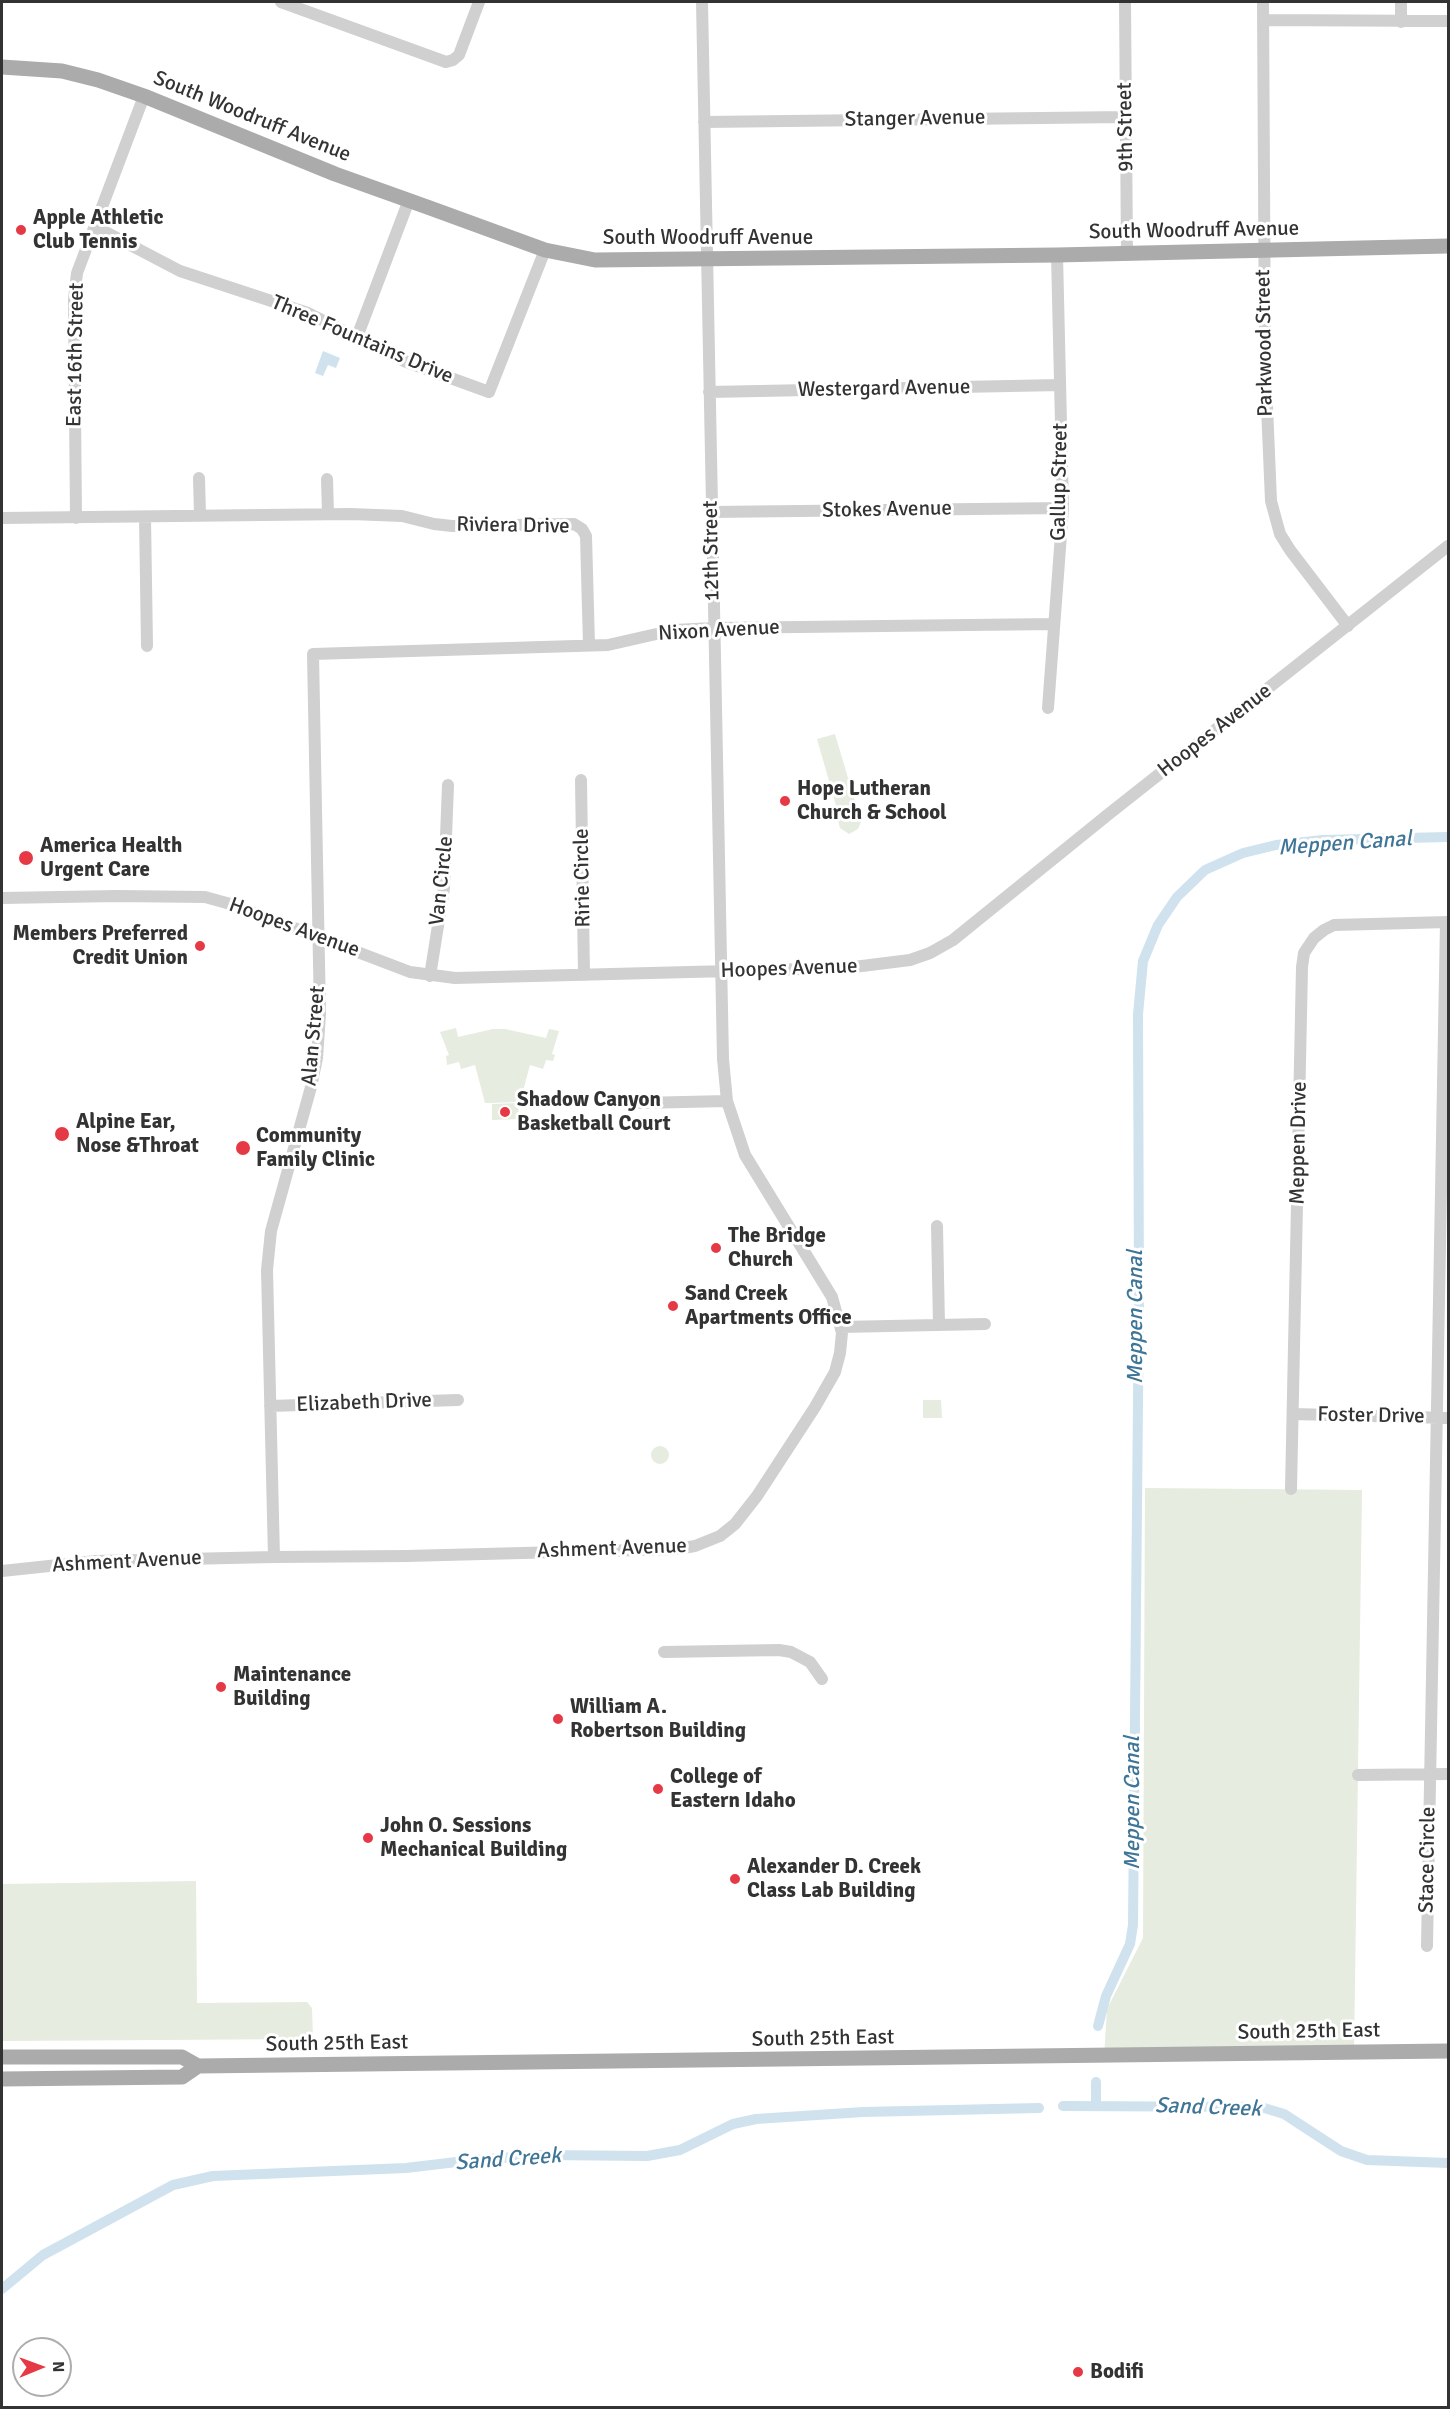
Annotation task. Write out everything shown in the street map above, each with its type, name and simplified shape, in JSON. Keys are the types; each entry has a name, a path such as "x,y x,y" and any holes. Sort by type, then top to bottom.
{"main road":[{"name":"South Woodruff Avenue","path":"2,67 62,71 98,80 144,96 335,174 545,250 595,260 1057,255 1449,246"},
{"name":"South 25th East","path":"2,2079 182,2077 198,2067 1449,2051"},
{"name":"South 25th East","path":"2,2057 182,2057 198,2067"}],"street":[{"path":"280,2 446,62 459,55 479,2"},
{"name":"12th Street","path":"702,2 721,972 723,1059 727,1101"},
{"name":"9th Street","path":"1125,2 1127,253"},
{"name":"Parkwood Street","path":"1263,2 1266,419 1271,501 1280,534 1348,626"},
{"path":"1401,2 1401,22"},
{"path":"1263,20 1449,21"},
{"name":"East 16th Street","path":"76,518 74,299 77,273 144,96"},
{"name":"Stanger Avenue","path":"704,122 1125,117"},
{"path":"357,337 409,200"},
{"name":"Three Fountains Drive","path":"96,227 180,271 308,313 404,361 489,392 545,250"},
{"name":"Gallup Street","path":"1048,708 1063,508 1057,255"},
{"name":"Westergard Avenue","path":"709,392 1060,385"},
{"path":"199,477 200,515"},
{"path":"327,479 328,514"},
{"name":"Stokes Avenue","path":"711,512 1063,508"},
{"name":"Riviera Drive","path":"2,518 328,514 402,516 452,526 574,524 582,529 586,536 589,645"},
{"path":"145,517 147,646"},
{"name":"Hoopes Avenue","path":"2,898 205,897 234,905 319,936 410,972 455,978 721,972 881,965 910,960 930,953 953,940 1449,546"},
{"name":"Nixon Avenue","path":"313,654 589,645 630,641 674,630 714,628 1054,624"},
{"name":"Alan Street","path":"274,1557 267,1270 271,1231 311,1087 317,1058 320,1014 313,654"},
{"name":"Ririe Circle","path":"581,780 584,975"},
{"name":"Van Circle","path":"430,976 444,888 448,785"},
{"name":"Meppen Drive","path":"1291,1489 1304,953 1314,938 1334,925 1447,922"},
{"name":"Stace Circle","path":"1427,1946 1429,1775 1442,1418 1447,922"},
{"path":"640,1102 727,1101"},
{"name":"Ashment Avenue","path":"2,1571 96,1561 677,1549 695,1546 720,1536 735,1524 756,1496 815,1407 835,1372 840,1353 841,1327 832,1297 745,1155 727,1101"},
{"path":"937,1226 939,1324"},
{"path":"841,1327 985,1324"},
{"name":"Elizabeth Drive","path":"270,1406 458,1400"},
{"name":"Foster Drive","path":"1293,1414 1442,1418"},
{"path":"664,1652 779,1650 791,1652 810,1662 822,1679"},
{"path":"1358,1775 1449,1774"}],"shaded area":[{"path":"835,734 861,822 858,829 849,834 840,828 835,811 837,809 817,739"},
{"path":"456,1028 458,1037 493,1029 505,1029 546,1038 549,1029 559,1031 552,1054 555,1055 553,1061 546,1060 543,1069 530,1065 520,1102 485,1103 475,1065 461,1069 459,1062 447,1065 446,1056 449,1055 440,1032"},
{"name":"Shadow Canyon Basketball Court","path":"518,1103 519,1119 492,1120 492,1104"},
{"path":"923,1400 941,1400 942,1418 923,1418"},
{"path":"660,1446 666,1449 669,1455 666,1461 660,1464 654,1461 651,1455 654,1449"},
{"path":"1145,1488 1362,1490 1354,2052 1104,2057 1107,2009 1143,1938"},
{"path":"196,1881 197,2003 307,2002 312,2008 313,2039 2,2041 2,1884"}],"water":[{"path":"323,351 340,358 336,368 328,365 323,376 315,373"}],"waterway":[{"name":"Meppen Canal","path":"1098,2026 1106,1996 1130,1944 1133,1925 1139,1297 1138,1014 1143,961 1158,925 1177,897 1205,870 1243,853 1276,845 1323,840 1448,837"},
{"path":"1096,2082 1096,2106"},
{"name":"Sand Creek","path":"1063,2106 1261,2107 1284,2114 1341,2151 1367,2160 1448,2163"},
{"name":"Sand Creek","path":"2,2289 43,2255 173,2185 213,2176 406,2168 543,2155 647,2156 680,2150 733,2124 756,2119 863,2112 1039,2108"}],"place":[{"name":"Apple Athletic Club Tennis","path":"21,230"},
{"name":"Hope Lutheran Church & School","path":"785,801"},
{"name":"America Health Urgent Care","path":"26,858"},
{"name":"Members Preferred Credit Union","path":"200,946"},
{"name":"Shadow Canyon Basketball Court","path":"505,1112"},
{"name":"Alpine Ear, Nose &Throat","path":"62,1134"},
{"name":"Community Family Clinic","path":"243,1148"},
{"name":"The Bridge Church","path":"716,1248"},
{"name":"Sand Creek Apartments Office","path":"673,1306"},
{"name":"Maintenance Building","path":"221,1687"},
{"name":"William A. Robertson Building","path":"558,1719"},
{"name":"College of Eastern Idaho","path":"658,1789"},
{"name":"John O. Sessions Mechanical Building","path":"368,1838"},
{"name":"Alexander D. Creek Class Lab Building","path":"735,1879"},
{"name":"Bodifi","path":"1078,2372"}]}
